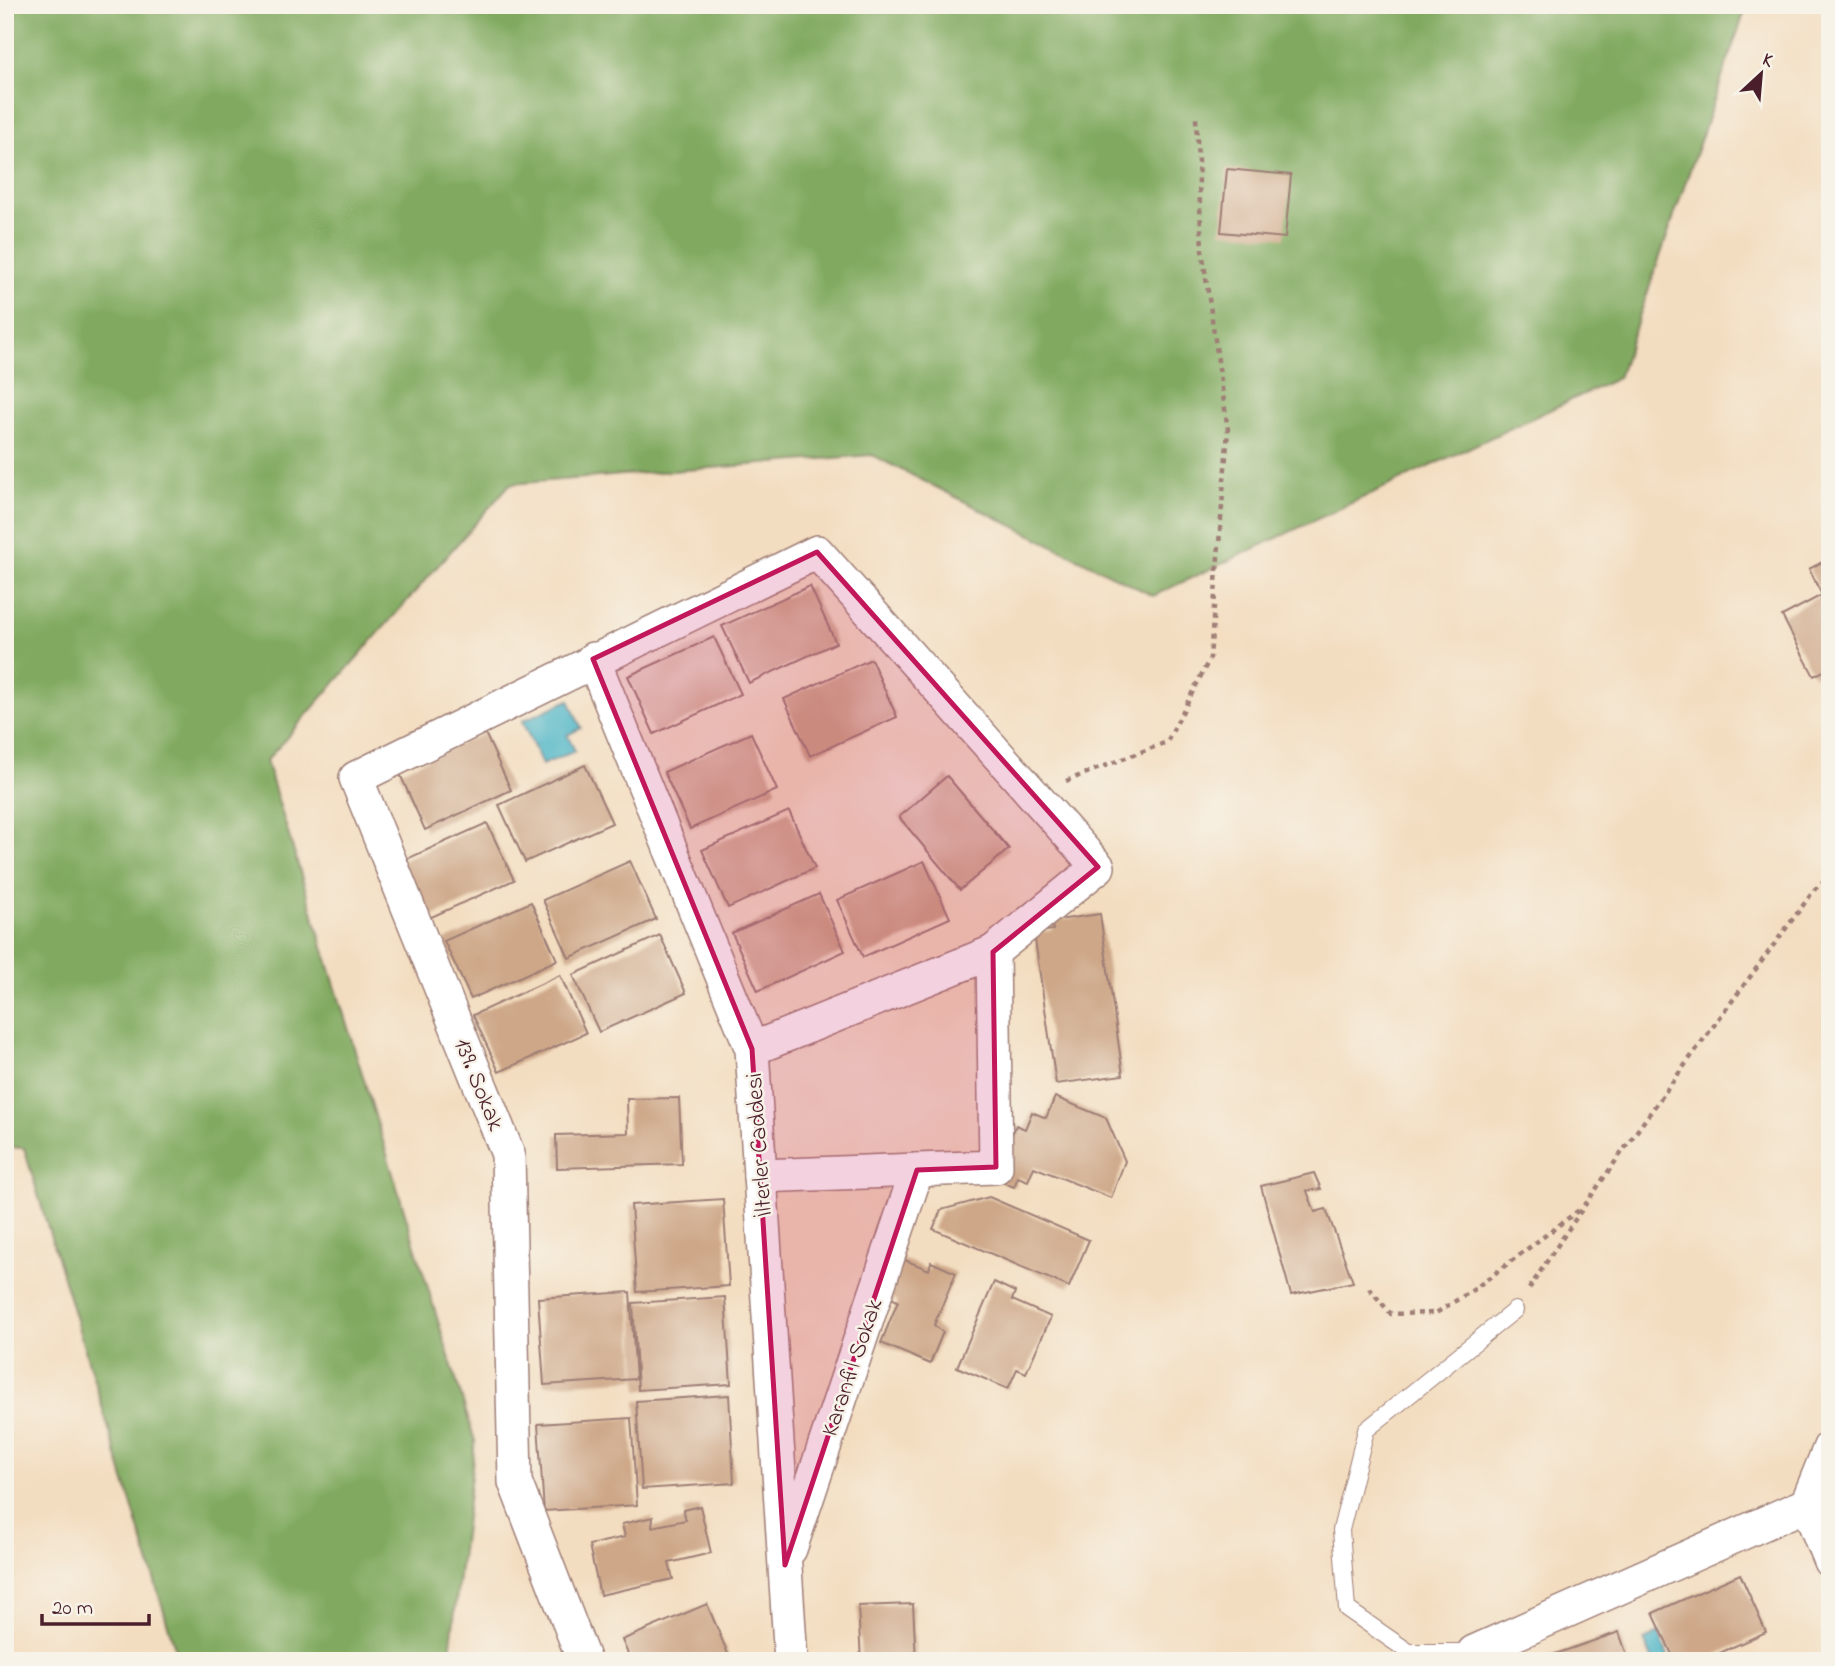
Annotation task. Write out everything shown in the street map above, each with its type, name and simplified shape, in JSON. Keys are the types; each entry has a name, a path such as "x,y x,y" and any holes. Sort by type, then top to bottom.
{"street":[{"path":"593,659 817,552 1098,867 992,952 752,1049"},
{"name":"İlterler Caddesi","path":"593,659 752,1049 791,1661"},
{"name":"139. Sokak","path":"584,1661 515,1482 508,1154 356,778 593,659"},
{"path":"760,1176 996,1167 992,952"},
{"name":"Karanfil Sokak","path":"785,1565 918,1170"},
{"path":"1830,1447 1818,1499 1830,1562"},
{"path":"1476,1657 1818,1499"}],"lane":[{"path":"1476,1657 1409,1652 1346,1609 1341,1530 1366,1430 1515,1310"}],"path":[{"path":"1032,794 1167,742 1210,658 1228,430 1202,250 1196,118"},
{"path":"1515,1310 1582,1207 1815,889 1830,877"},
{"path":"1369,1288 1391,1314 1436,1313 1474,1290 1582,1207"}],"highlighted area":[{"path":"817,552 1098,867 993,952 996,1167 917,1170 785,1565 752,1049 593,659"}],"green space":[{"path":"5,5 1747,5 1618,378 1153,596 872,455 510,484 266,761 475,1441 449,1661 178,1658 24,1148 5,1147"}],"water":[{"path":"569,700 581,728 567,735 575,751 542,765 522,721"},
{"path":"1659,1633 1670,1661 1653,1661 1644,1640"}],"building":[{"path":"1227,169 1291,175 1285,238 1221,232"},
{"path":"1830,558 1830,668 1814,676 1782,616 1822,595 1809,569"},
{"path":"810,586 836,643 749,683 722,626"},
{"path":"714,637 741,694 654,734 628,676"},
{"path":"871,659 897,717 810,756 784,699"},
{"path":"485,733 511,790 425,830 399,772"},
{"path":"751,733 777,790 690,829 664,772"},
{"path":"585,765 612,823 525,862 499,805"},
{"path":"947,776 1009,849 960,890 899,817"},
{"path":"789,811 815,868 728,908 702,850"},
{"path":"487,823 514,880 427,919 400,862"},
{"path":"630,861 656,919 569,958 543,900"},
{"path":"924,861 950,918 863,957 837,900"},
{"path":"819,894 845,951 758,991 732,933"},
{"path":"531,902 557,960 471,999 444,941"},
{"path":"1100,914 1123,1075 1056,1084 1034,933 1053,930 1051,921"},
{"path":"660,935 686,993 599,1032 573,975"},
{"path":"560,975 586,1033 499,1072 473,1015"},
{"path":"1055,1097 1106,1118 1125,1161 1111,1198 1034,1167 1028,1181 1018,1177 1014,1187 994,1179 1016,1125 1025,1129 1032,1112 1046,1118"},
{"path":"679,1098 682,1164 557,1168 556,1135 628,1133 627,1099"},
{"path":"1314,1173 1321,1189 1307,1191 1315,1212 1326,1209 1353,1282 1291,1295 1261,1186"},
{"path":"989,1197 1089,1240 1069,1287 933,1229 941,1210"},
{"path":"723,1199 729,1286 637,1292 631,1205"},
{"path":"900,1258 929,1270 931,1262 956,1273 934,1325 943,1332 930,1364 881,1343 898,1301 884,1295"},
{"path":"994,1282 1015,1292 1012,1300 1051,1317 1026,1373 1017,1369 1008,1389 957,1367"},
{"path":"630,1292 636,1379 544,1385 538,1298"},
{"path":"725,1297 731,1384 638,1390 633,1303"},
{"path":"729,1395 734,1483 642,1489 636,1401"},
{"path":"631,1418 637,1505 544,1511 538,1424"},
{"path":"700,1506 711,1553 669,1563 673,1579 600,1595 589,1545 625,1537 622,1524 653,1517 652,1527 686,1520 683,1510"},
{"path":"1740,1574 1766,1632 1702,1661 1675,1661 1653,1613"},
{"path":"707,1604 731,1661 631,1661 622,1640"},
{"path":"913,1604 916,1661 861,1661 858,1606"},
{"path":"1619,1632 1629,1661 1538,1661 1538,1660"}]}
